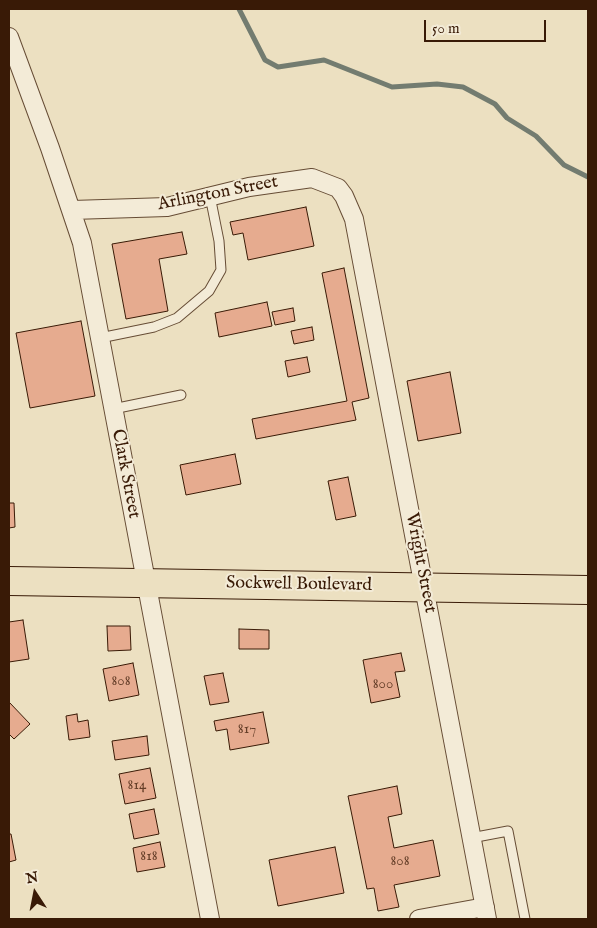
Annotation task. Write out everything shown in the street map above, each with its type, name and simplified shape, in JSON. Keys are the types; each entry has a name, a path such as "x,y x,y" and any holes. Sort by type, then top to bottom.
{"main road":[{"name":"Sockwell Boulevard","path":"9,581 588,590"}],"street":[{"name":"Clark Street","path":"9,37 72,210 82,243 210,919"},
{"name":"Arlington Street","path":"72,210 167,207 249,187 312,178 338,188 350,209"},
{"name":"Wright Street","path":"350,209 354,219 486,913"},
{"path":"419,919 486,913"}],"lane":[{"path":"100,338 154,327 177,318 209,292 222,270 220,240 210,196"},
{"path":"113,409 181,395"},
{"path":"472,838 508,831 525,919"}],"building":[{"path":"306,207 314,246 248,260 243,233 233,235 230,222"},
{"path":"182,232 187,254 159,259 168,311 126,319 112,244"},
{"path":"344,268 369,398 352,402 356,420 256,439 252,419 347,401 322,273"},
{"path":"267,302 272,326 219,337 215,313"},
{"path":"293,308 295,321 275,325 272,312"},
{"path":"81,321 95,396 30,408 16,333"},
{"path":"312,327 314,340 294,344 291,331"},
{"path":"307,357 310,372 288,377 285,361"},
{"path":"450,372 461,433 418,441 407,381"},
{"path":"235,454 241,484 186,495 180,465"},
{"path":"348,477 356,516 336,520 328,481"},
{"path":"9,503 14,503 15,527 9,528"},
{"path":"23,620 29,659 9,662 9,622"},
{"path":"107,626 130,626 131,650 108,651"},
{"path":"239,629 269,630 269,649 239,649"},
{"path":"401,653 405,671 395,672 400,697 371,703 363,660"},
{"path":"133,663 139,695 109,701 103,669"},
{"path":"223,673 229,702 210,705 204,676"},
{"path":"9,702 30,724 14,739 9,734"},
{"path":"263,712 269,743 230,750 227,729 216,731 214,721"},
{"path":"77,714 78,722 88,720 90,737 69,740 66,716"},
{"path":"147,736 149,755 115,760 112,741"},
{"path":"150,768 156,798 125,804 119,774"},
{"path":"397,786 402,814 388,817 394,848 433,840 440,876 394,885 399,907 378,911 374,888 367,889 348,796"},
{"path":"154,809 159,834 134,839 129,814"},
{"path":"9,834 11,834 16,860 9,862"},
{"path":"160,842 165,867 137,872 133,848"},
{"path":"335,847 344,893 278,906 269,860"}],"waterway":[{"path":"239,9 265,60 278,67 324,60 392,87 437,84 463,87 495,104 507,118 536,136 564,165 588,177"}]}
